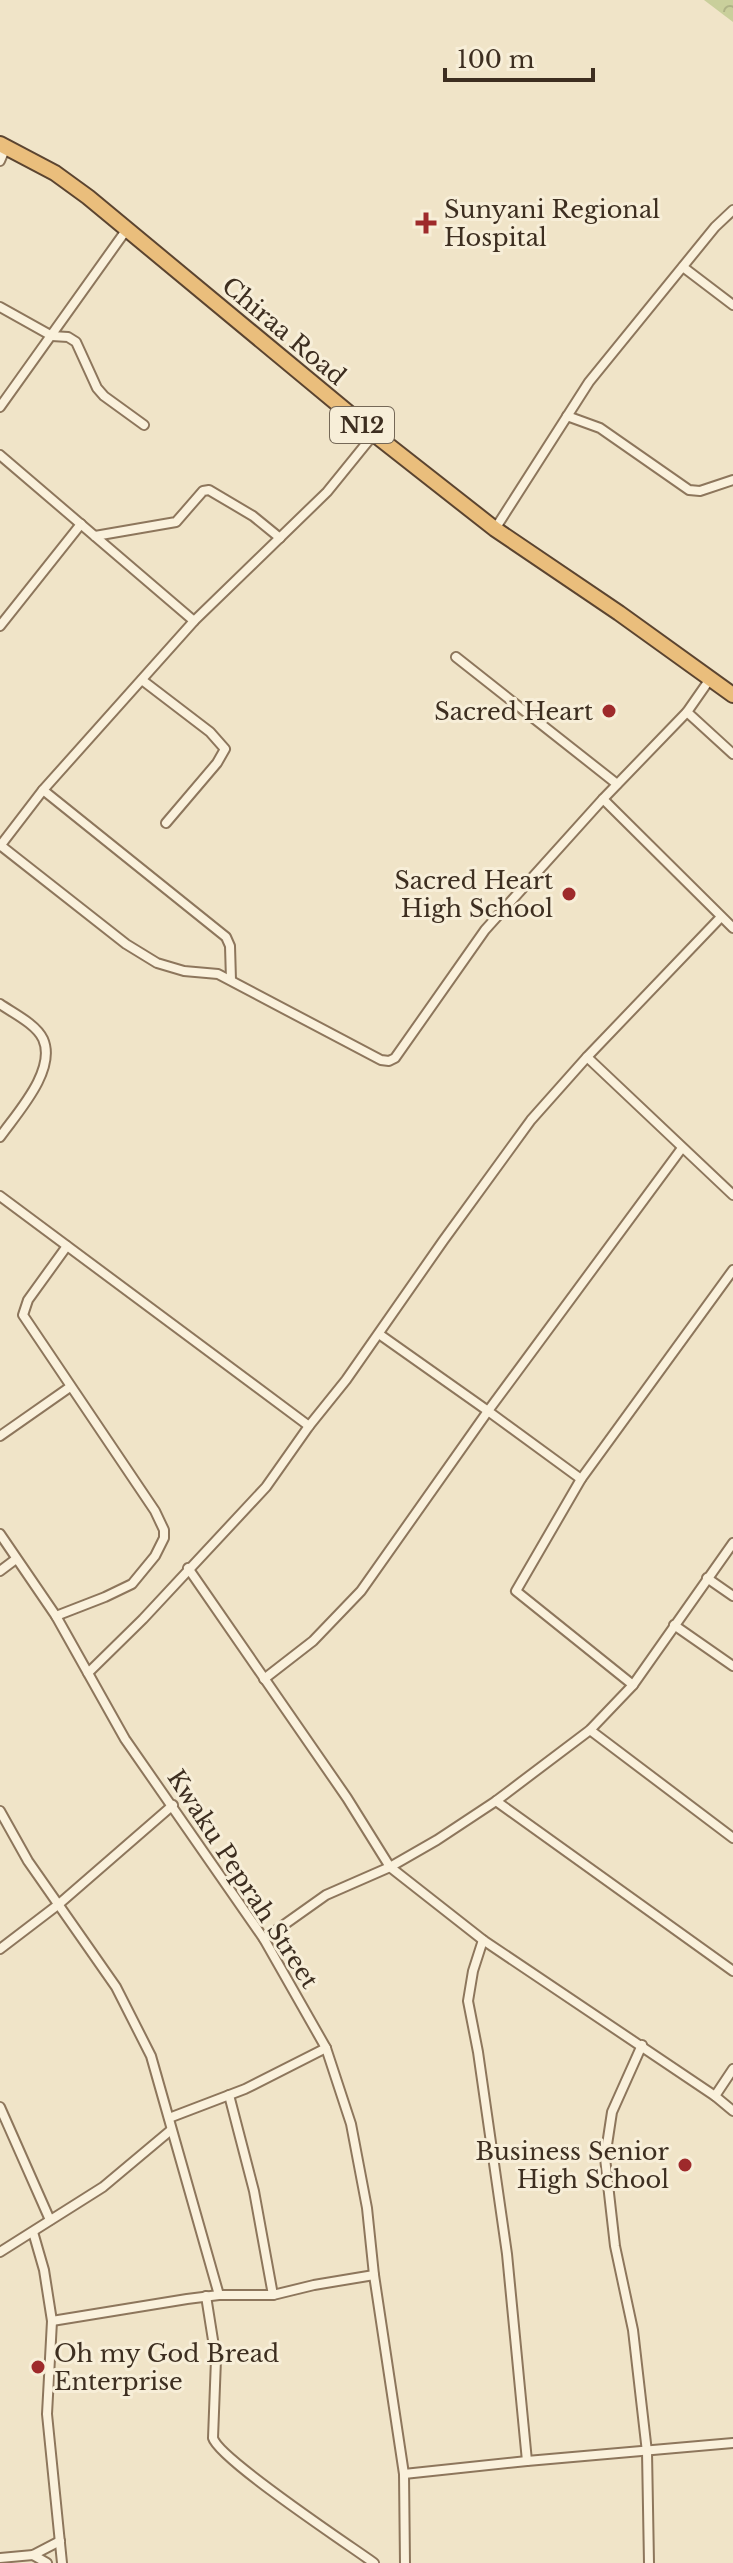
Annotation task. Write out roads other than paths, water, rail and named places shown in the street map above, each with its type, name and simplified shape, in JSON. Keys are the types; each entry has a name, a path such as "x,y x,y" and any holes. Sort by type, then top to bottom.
{"highway":[{"name":"Chiraa Road","path":"2,151 55,173 128,228 374,434 495,529 733,695"}],"street":[{"path":"495,529 589,382 715,227 733,210"},
{"path":"0,407 128,228"},
{"path":"683,267 733,305"},
{"path":"0,307 52,336 68,337 76,342 97,388 112,404 144,425"},
{"path":"567,416 600,428 689,490 700,491 733,480"},
{"path":"374,434 327,492 194,621 43,790 0,846 126,944 147,957 184,971 218,974 381,1060 389,1061 395,1058 485,930 603,799 687,712 710,679"},
{"path":"0,455 194,621"},
{"path":"95,536 176,522 203,491 209,490 253,516 280,538"},
{"path":"0,626 81,524"},
{"path":"456,657 617,784"},
{"path":"142,680 210,732 225,749 217,763 166,823"},
{"path":"687,712 733,754"},
{"path":"43,790 226,937 230,946 231,980"},
{"path":"603,799 733,928"},
{"path":"88,1673 143,1619 266,1487 531,1120 721,917"},
{"path":"0,1004 42,1037 47,1054 43,1072 0,1137"},
{"path":"587,1057 733,1195"},
{"path":"264,1679 313,1641 361,1591 488,1411 682,1148"},
{"path":"0,1196 309,1426"},
{"path":"56,1616 132,1584 155,1556 164,1538 164,1530 155,1511 23,1315 28,1300 67,1246"},
{"path":"633,1685 516,1591 581,1479 733,1270"},
{"path":"379,1334 581,1479"},
{"path":"0,1436 70,1387"},
{"name":"Kwaku Peprah Street","path":"0,1534 56,1616 125,1739 264,1939 326,2048 351,2124 367,2208 404,2474 405,2563"},
{"path":"264,1939 326,1895 390,1867 437,1840 496,1801 590,1730 633,1685 733,1543"},
{"path":"0,1571 16,1559"},
{"path":"188,1568 347,1798 390,1867 483,1940 642,2045 733,2111"},
{"path":"707,1578 733,1596"},
{"path":"674,1625 733,1666"},
{"path":"590,1730 733,1838"},
{"path":"496,1801 732,1967"},
{"path":"0,1949 59,1904 173,1805"},
{"path":"0,1811 28,1861 116,1987 151,2056 219,2295"},
{"path":"483,1940 468,2001 505,2243 527,2461"},
{"path":"642,2045 612,2112 605,2158 615,2246 633,2330 647,2452 649,2563"},
{"path":"169,2118 229,2095 326,2048"},
{"path":"715,2096 733,2069"},
{"path":"229,2095 248,2167 273,2295"},
{"path":"0,2107 50,2220"},
{"path":"0,2252 103,2187 171,2130"},
{"path":"33,2232 44,2270 52,2321 47,2414 62,2563"},
{"path":"52,2321 206,2296 273,2295 374,2275"},
{"path":"206,2296 216,2359 215,2445 244,2470 374,2563"},
{"path":"404,2474 733,2443"},
{"path":"0,2558 33,2555 60,2541"},
{"path":"33,2555 47,2563"}],"place":[{"name":"Sunyani Regional Hospital","path":"426,223"},
{"name":"Sacred Heart","path":"609,711"},
{"name":"Sacred Heart High School","path":"569,894"},
{"name":"Business Senior High School","path":"685,2165"},
{"name":"Oh my God Bread Enterprise","path":"38,2367"}]}
